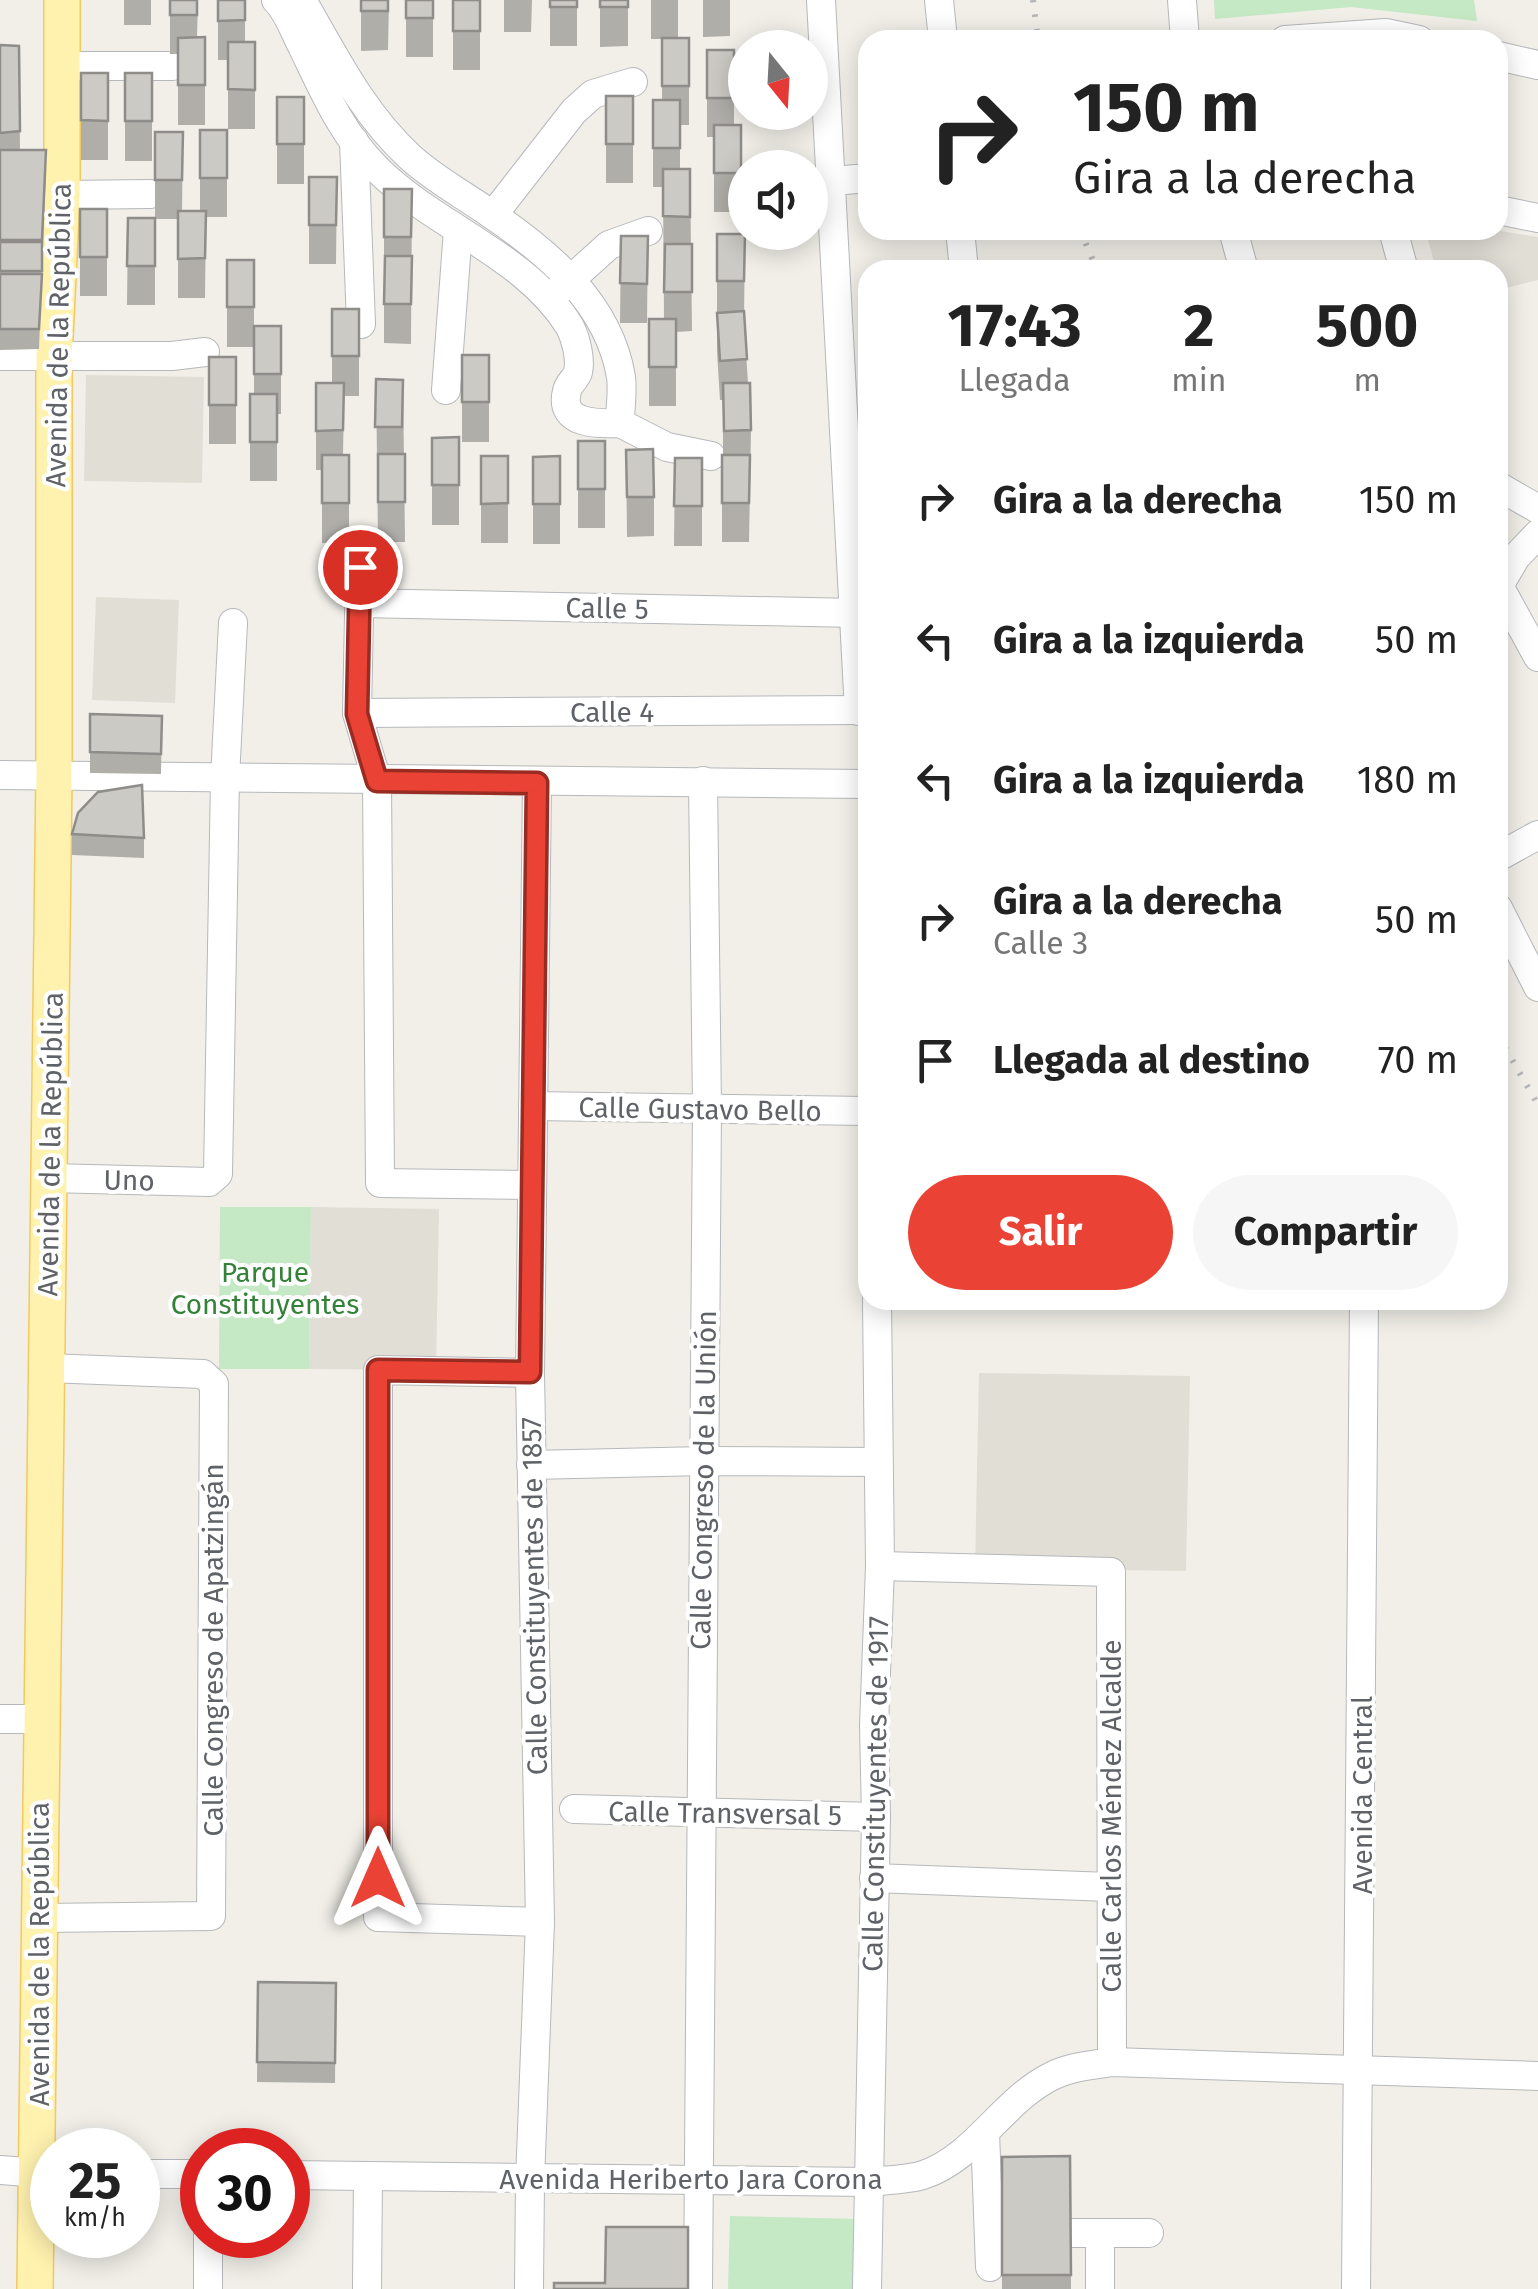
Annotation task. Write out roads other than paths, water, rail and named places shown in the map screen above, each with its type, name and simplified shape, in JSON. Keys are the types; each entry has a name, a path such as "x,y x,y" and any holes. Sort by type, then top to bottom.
{"main road":[{"name":"Avenida de la República","path":"44,2128 41,1718 54,776 54,357 62,195 62,0"},
{"name":"Avenida de la República","path":"35,2289 38,2258"}],"street":[{"path":"820,0 821,150"},
{"path":"939,0 942,30"},
{"path":"1182,0 1184,30"},
{"path":"286,1 336,116 376,168 508,264 548,300 571,329 578,373 566,390 566,405 578,420 594,425 620,423 667,447 711,456"},
{"path":"286,1 380,126 410,158 493,215 570,279 596,312 614,348 621,380 620,423"},
{"path":"1508,58 1538,64"},
{"path":"62,66 174,66"},
{"path":"493,215 574,112 593,94 632,82"},
{"path":"354,141 360,324"},
{"path":"828,181 858,179"},
{"path":"62,195 150,194"},
{"path":"1508,212 1538,218"},
{"path":"446,390 458,230"},
{"path":"548,300 610,245 648,231"},
{"path":"827,250 858,641"},
{"path":"0,356 172,356 205,352"},
{"path":"1508,492 1538,509"},
{"path":"1508,569 1538,534"},
{"path":"360,567 357,714 377,781 380,1183 532,1185"},
{"name":"Calle 5","path":"359,603 856,613"},
{"path":"1508,603 1538,657"},
{"path":"224,778 232,623"},
{"name":"Calle 4","path":"357,714 858,710"},
{"path":"0,775 858,784"},
{"name":"Uno","path":"49,1178 209,1182 218,1174 224,778"},
{"name":"Calle Congreso de la Unión","path":"698,2289 707,1109 703,781"},
{"name":"Calle Constituyentes de 1857","path":"529,2289 540,1922 530,1372 537,783"},
{"path":"1508,852 1538,836"},
{"path":"1508,928 1538,988"},
{"name":"Calle Gustavo Bello","path":"533,1106 858,1111"},
{"name":"Calle Constituyentes de 1917","path":"867,2289 876,1817 874,1726 880,1566 876,1310"},
{"name":"Avenida Central","path":"1356,2289 1364,1310"},
{"name":"Calle Congreso de Apatzingán","path":"40,1918 211,1916 214,1384 203,1374 47,1368"},
{"path":"530,1372 378,1370 378,1917 540,1922"},
{"path":"531,1465 876,1462"},
{"name":"Calle Carlos Méndez Alcalde","path":"880,1566 1110,1571 1112,2062"},
{"path":"0,1719 41,1718"},
{"name":"Calle Transversal 5","path":"574,1809 876,1817"},
{"path":"874,1878 1110,1887"},
{"name":"Avenida Heriberto Jara Corona","path":"310,2176 869,2182 922,2176 949,2162 1026,2093 1052,2076 1078,2066 1112,2062 1538,2076"},
{"path":"985,2132 990,2267"},
{"path":"0,2170 30,2173"},
{"path":"366,2289 368,2177"},
{"path":"1100,2289 1086,2233 1149,2233"},
{"path":"208,2258 208,2289"}],"railway":[{"path":"1033,0 1037,30"},
{"path":"1084,240 1093,260"},
{"path":"1508,1052 1538,1105"}],"park label":[{"name":"Parque Constituyentes","path":"265,1288"}]}
